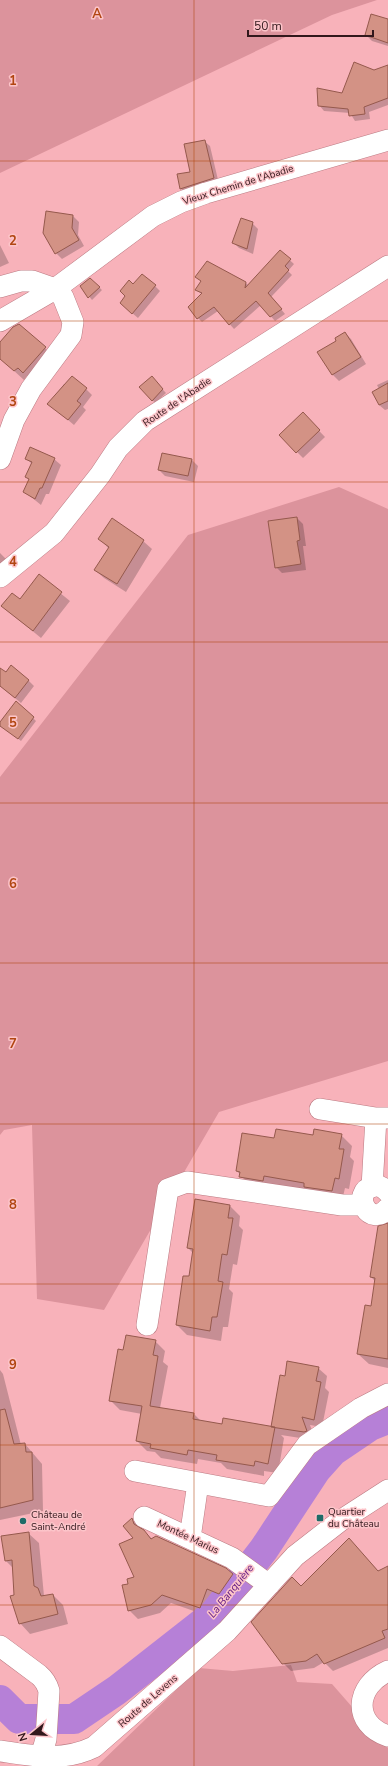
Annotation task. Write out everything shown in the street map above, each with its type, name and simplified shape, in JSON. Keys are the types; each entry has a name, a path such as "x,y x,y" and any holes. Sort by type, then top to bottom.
{"street":[{"name":"Vieux Chemin de l'Abadie","path":"0,321 55,289 131,231 154,216 181,202 220,189 388,140"},
{"name":"Route de l'Abadie","path":"0,577 54,533 100,475 118,448 145,421 388,266"},
{"path":"0,287 21,280 32,281 55,289 64,297 70,310 73,322 70,336 31,389 14,420 0,459"},
{"path":"320,1109 382,1118 374,1195 365,1209 373,1214 382,1213 388,1208"},
{"path":"147,1325 168,1189 187,1182 342,1205 374,1195"},
{"path":"135,1471 270,1496 307,1445 361,1408 388,1394"},
{"path":"190,1538 198,1483"},
{"name":"Route de Levens","path":"0,1751 44,1748 69,1756 82,1753 94,1747 227,1631 264,1581 315,1538 388,1490"},
{"name":"Montée Marius","path":"144,1517 232,1558 264,1581"},
{"path":"0,1646 46,1680 49,1691 44,1748"},
{"path":"388,1671 369,1684 360,1702 362,1710 374,1728 388,1736"}],"shaded area":[{"path":"0,0 377,0 332,15 0,173"},
{"path":"339,487 388,509 388,1061 219,1112 104,1310 37,1299 32,1125 4,1130 0,1135 0,777 188,535"},
{"path":"291,1665 297,1682 332,1684 388,1748 388,1766 97,1766 199,1668 233,1671"}],"building":[{"path":"371,14 388,19 388,43 365,35"},
{"path":"354,62 374,70 388,65 388,98 364,107 365,114 349,116 348,109 318,106 317,88 342,93"},
{"path":"205,140 214,178 180,189 177,174 190,172 184,144"},
{"path":"46,211 73,215 72,228 79,240 55,254 43,233"},
{"path":"241,218 253,222 247,249 232,243"},
{"path":"280,250 291,259 285,266 289,270 268,293 282,309 270,317 256,301 229,325 214,307 197,319 188,307 202,293 195,290 201,281 195,277 207,261 246,282 245,288"},
{"path":"142,274 156,285 132,314 120,303 125,296 120,291 129,280 133,284"},
{"path":"90,278 100,287 88,298 80,286"},
{"path":"19,324 46,347 23,373 18,368 14,371 0,359 0,342 13,327"},
{"path":"345,332 361,357 332,375 317,352 336,341 335,338"},
{"path":"72,376 87,388 77,401 81,404 68,420 47,404"},
{"path":"152,376 163,389 152,401 139,387"},
{"path":"388,383 388,401 379,405 372,392"},
{"path":"303,412 320,430 296,453 279,435"},
{"path":"30,447 55,458 42,488 40,488 35,499 23,492 29,479 25,477 32,462 25,459"},
{"path":"162,453 192,459 188,476 158,470"},
{"path":"297,517 300,540 297,541 301,564 275,568 268,521"},
{"path":"112,518 144,540 117,584 94,570 109,547 98,539"},
{"path":"39,574 62,592 33,631 1,606 12,593 20,599"},
{"path":"11,665 29,680 15,698 0,686 0,668 6,672"},
{"path":"16,701 34,717 18,739 0,726 0,722"},
{"path":"276,1129 313,1135 314,1129 342,1134 339,1149 344,1149 339,1179 335,1178 332,1191 304,1187 304,1183 264,1176 263,1181 239,1177 240,1172 236,1171 242,1133 274,1138"},
{"path":"195,1199 230,1205 228,1218 233,1218 227,1255 222,1254 218,1281 223,1282 217,1317 212,1317 210,1331 176,1325 183,1276 189,1276 193,1249 187,1248"},
{"path":"388,1223 388,1359 357,1354 365,1305 371,1306 375,1278 370,1277 378,1226"},
{"path":"126,1335 156,1340 153,1355 158,1356 150,1406 194,1413 193,1419 222,1424 223,1418 275,1427 268,1464 255,1461 254,1466 216,1460 217,1455 188,1450 187,1455 150,1448 151,1444 136,1441 142,1406 109,1401 118,1349 123,1350"},
{"path":"287,1361 319,1367 316,1381 321,1382 314,1420 302,1417 307,1431 304,1432 271,1427 280,1375 285,1376"},
{"path":"5,1409 14,1444 25,1443 26,1452 32,1452 33,1500 0,1508 0,1410"},
{"path":"132,1518 134,1524 144,1530 151,1539 156,1536 226,1568 233,1574 219,1594 207,1589 200,1608 162,1595 151,1605 128,1611 122,1585 128,1584 127,1579 134,1577 119,1544 133,1538 123,1526"},
{"path":"29,1532 34,1586 38,1588 41,1596 53,1594 58,1614 19,1624 10,1596 14,1595 12,1560 5,1561 1,1536"},
{"path":"349,1538 378,1571 388,1566 388,1629 382,1631 385,1638 324,1664 317,1654 306,1661 282,1664 251,1622 292,1577 301,1586"}],"waterway":[{"name":"La Banquière","path":"0,1700 19,1719 74,1719 117,1690 214,1614 264,1549 316,1470 333,1451 370,1426 388,1419"}],"place":[{"name":"Quartier du Château","path":"320,1518"},
{"name":"Château de Saint-André","path":"23,1521"}]}
